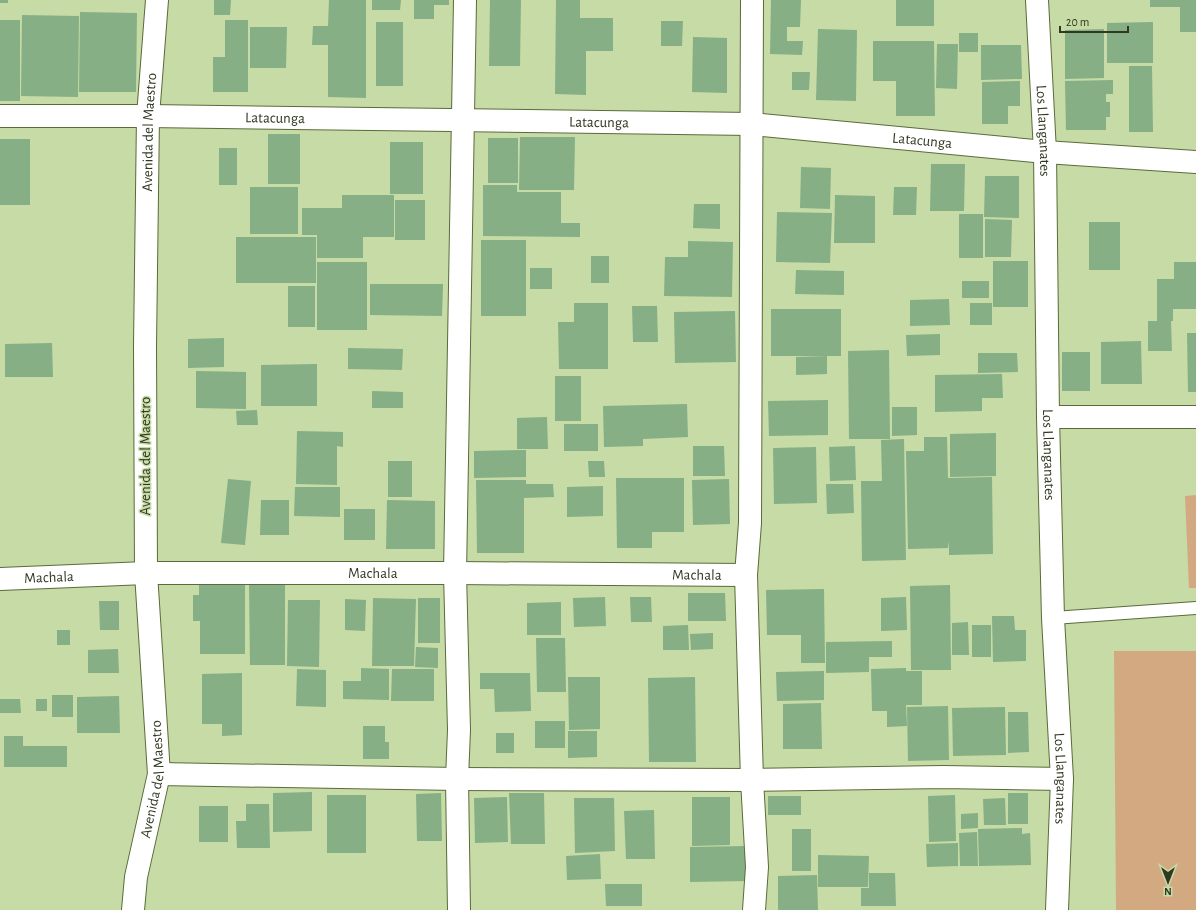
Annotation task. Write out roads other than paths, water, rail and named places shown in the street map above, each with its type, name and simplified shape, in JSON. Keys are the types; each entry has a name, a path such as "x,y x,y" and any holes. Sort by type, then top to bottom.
{"street":[{"name":"Avenida del Maestro","path":"133,910 136,877 159,774 146,573 145,346 148,116 156,0"},
{"path":"459,910 457,779 459,730 455,573 465,0"},
{"path":"752,0 750,523 746,575 752,780 757,867 754,910"},
{"name":"Los Llanganates","path":"1037,0 1045,152 1048,417 1053,618 1062,779 1057,910"},
{"name":"Latacunga","path":"0,116 148,116 752,124 1045,152 1196,162"},
{"path":"1048,417 1196,418"},
{"name":"Machala","path":"0,578 146,573 746,575"},
{"path":"159,774 457,779 752,780 943,777 1062,779"}],"lane":[{"path":"1053,618 1196,608"}]}
